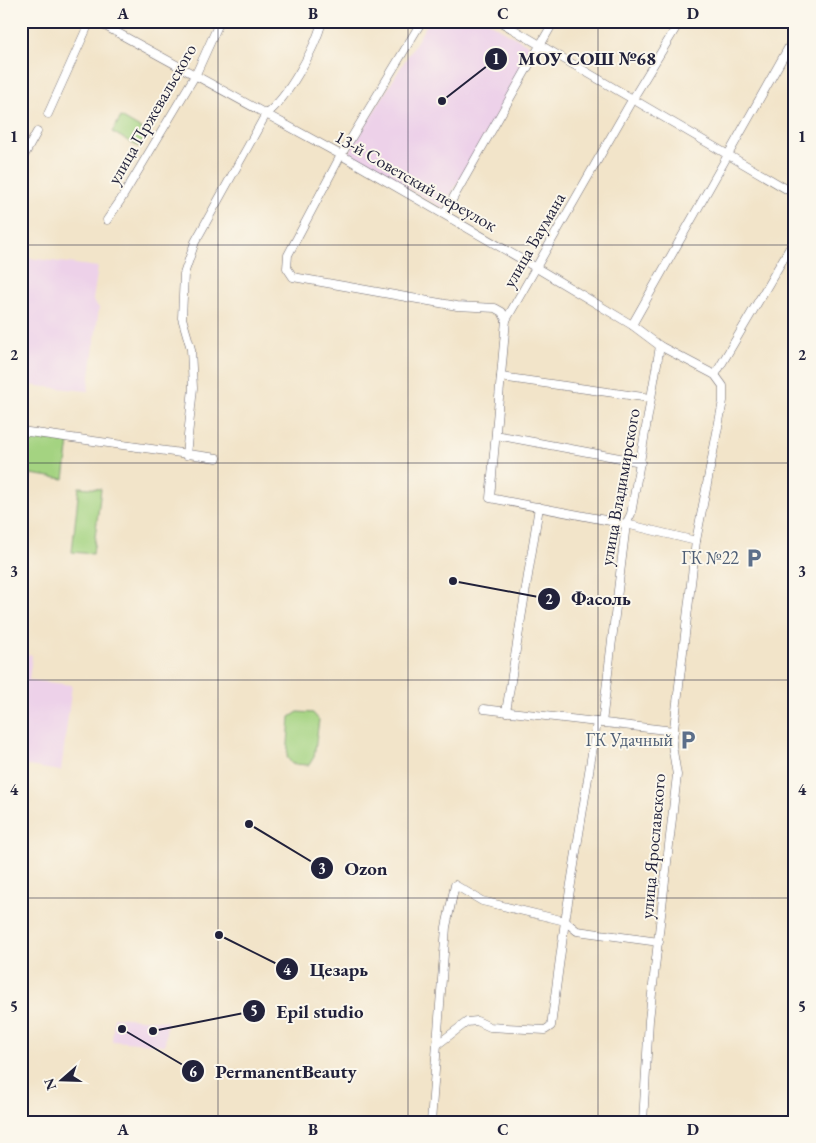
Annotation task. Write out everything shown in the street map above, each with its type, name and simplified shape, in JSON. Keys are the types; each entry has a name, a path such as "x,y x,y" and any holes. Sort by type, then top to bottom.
{"street":[{"path":"48,114 90,21"},
{"name":"13-й Советский переулок","path":"96,21 341,155 632,325 660,346 715,375"},
{"name":"улица Пржевальского","path":"106,220 120,201 196,74 220,21"},
{"path":"186,455 193,388 191,349 182,318 184,274 195,242 266,114 278,106 318,38 322,21"},
{"path":"422,21 341,155 288,255 287,268 294,277 457,306 496,308 502,312 506,320"},
{"path":"499,21 795,194"},
{"path":"444,214 554,21"},
{"name":"улица Баумана","path":"540,507 490,498 506,320 632,100 680,21"},
{"path":"632,325 730,155 795,36"},
{"path":"21,161 37,132"},
{"path":"715,375 795,239"},
{"name":"улица Владимирского","path":"438,1044 467,1022 477,1021 490,1027 545,1030 551,1026 565,921 600,722 626,524 631,514 641,462 660,346"},
{"name":"улица Ярославского","path":"643,1122 650,1020 677,775 672,745 696,540 723,401 723,386 715,375"},
{"path":"501,377 650,398"},
{"path":"21,432 217,458"},
{"path":"496,435 641,462"},
{"path":"506,712 540,507 696,540"},
{"path":"484,709 674,731"},
{"path":"431,1122 446,927 455,885 482,901 565,921 576,931 659,942"}],"shaded area":[{"path":"429,21 487,21 535,49 443,208 348,154"},
{"path":"22,257 98,267 93,300 99,308 88,391 27,385 27,376 21,375"},
{"path":"21,653 32,655 29,680 72,685 61,771 21,765"},
{"path":"114,1017 167,1021 165,1045 112,1041"}],"green space":[{"path":"121,117 147,132 139,147 112,132"},
{"path":"21,436 69,442 64,479 31,474 29,484 21,483"},
{"path":"79,487 101,489 93,554 72,552"},
{"path":"298,712 313,713 319,720 314,757 309,765 292,764 287,757 290,717"}],"place":[{"name":"МОУ СОШ №68","path":"442,101"},
{"name":"ГК №22","path":"754,558"},
{"name":"Фасоль","path":"453,581"},
{"name":"ГК Удачный","path":"688,740"},
{"name":"Ozon","path":"249,824"},
{"name":"Цезарь","path":"219,935"},
{"name":"PermanentBeauty","path":"122,1029"},
{"name":"Epil studio","path":"153,1031"}]}
